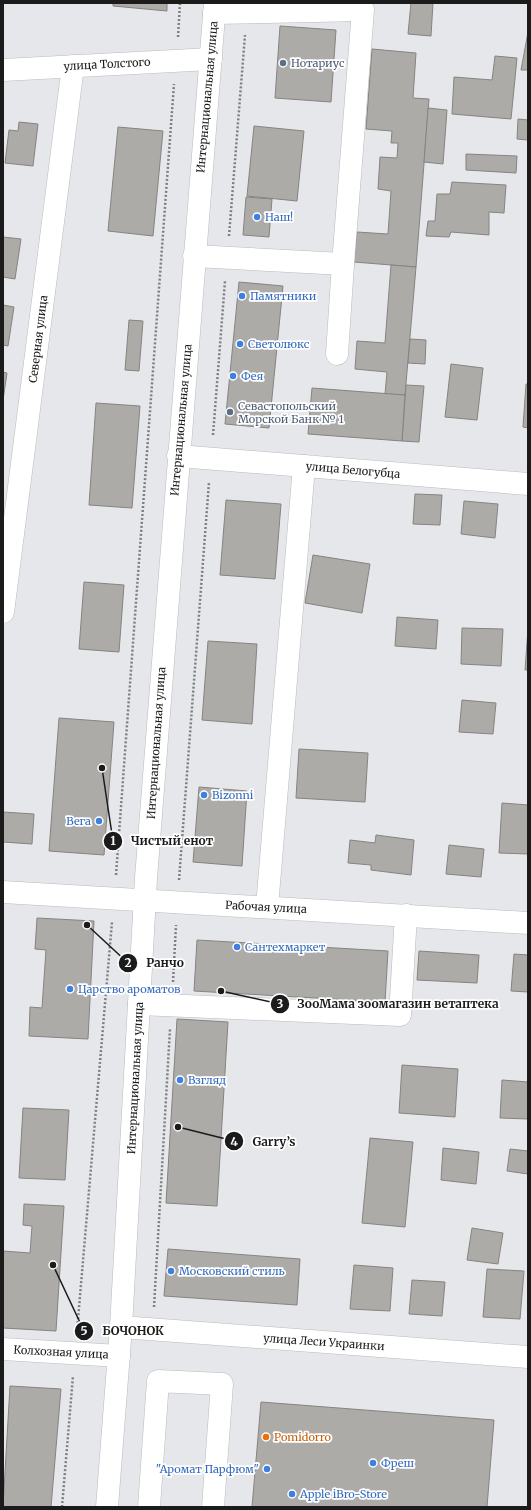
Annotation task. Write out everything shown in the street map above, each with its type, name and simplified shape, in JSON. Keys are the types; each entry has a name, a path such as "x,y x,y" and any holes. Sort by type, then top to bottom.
{"street":[{"path":"215,8 247,12 363,7 337,354"},
{"name":"Интернациональная улица","path":"107,1507 121,1327 145,900 178,456 215,8"},
{"name":"улица Толстого","path":"3,70 211,59"},
{"name":"Северная улица","path":"3,612 73,66"},
{"path":"194,256 343,264"},
{"name":"улица Белогубца","path":"178,456 528,484"},
{"path":"266,907 304,466"},
{"name":"Рабочая улица","path":"3,892 528,923"},
{"path":"139,1004 400,1015 406,915"},
{"name":"улица Леси Украинки","path":"121,1327 528,1357"},
{"name":"Колхозная улица","path":"3,1349 119,1356"},
{"path":"149,1507 158,1381 222,1384 213,1507"}],"path":[{"path":"62,1507 114,898 180,3"},
{"path":"153,1330 177,902 247,12"}],"building":[{"path":"113,3 167,3 167,11 113,6"},
{"path":"411,3 433,3 431,36 408,34"},
{"path":"280,26 336,30 331,102 275,98"},
{"path":"528,32 528,70 521,70"},
{"path":"372,49 416,53 413,98 429,99 416,267 354,262 357,232 388,234 391,191 378,189 380,157 397,158 398,143 391,143 392,131 366,129"},
{"path":"495,56 517,58 511,119 452,114 454,77 492,80"},
{"path":"428,108 447,110 443,164 424,162"},
{"path":"518,119 528,120 528,140 517,139"},
{"path":"19,122 38,124 33,166 5,163 9,130 18,131"},
{"path":"254,126 304,131 297,201 247,196"},
{"path":"118,127 163,131 153,236 108,231"},
{"path":"466,154 517,156 516,173 466,170"},
{"path":"452,182 506,185 504,213 489,212 489,235 451,232 449,237 426,236 428,221 435,221 437,194 450,194"},
{"name":"Наш!","path":"246,197 272,199 269,237 243,235"},
{"path":"3,237 21,239 15,279 3,277"},
{"path":"391,265 416,267 405,395 385,394 387,372 355,369 357,341 385,343"},
{"path":"239,282 283,286 269,428 225,424"},
{"path":"3,305 14,307 8,346 3,345"},
{"path":"129,320 143,321 139,371 125,370"},
{"path":"410,339 426,340 425,364 408,363"},
{"path":"451,364 483,368 477,420 445,417"},
{"path":"3,372 7,373 3,400"},
{"path":"526,384 528,384 528,428 523,427"},
{"path":"406,385 424,386 419,442 402,441"},
{"path":"312,388 405,395 402,441 308,434"},
{"path":"96,403 140,406 132,508 89,505"},
{"path":"415,494 442,495 440,525 413,524"},
{"path":"226,500 281,504 275,579 220,575"},
{"path":"464,501 498,504 495,538 461,534"},
{"path":"313,555 370,564 362,613 305,603"},
{"path":"84,582 124,585 119,652 79,649"},
{"path":"397,617 438,620 436,649 395,646"},
{"path":"462,628 503,629 501,666 461,664"},
{"path":"528,629 528,670 525,670"},
{"path":"208,641 257,644 252,724 202,720"},
{"path":"462,700 496,703 493,734 459,732"},
{"path":"59,718 114,722 104,855 49,851"},
{"path":"299,749 368,753 365,802 296,798"},
{"path":"199,787 247,791 242,866 193,862"},
{"path":"502,803 528,805 528,854 499,853"},
{"path":"3,812 34,814 32,844 3,842"},
{"path":"376,835 414,840 411,875 371,870 371,865 348,863 350,840 375,843"},
{"path":"449,845 484,849 481,877 446,874"},
{"path":"37,918 94,921 88,1039 29,1036 30,1007 42,1008 46,950 35,949"},
{"path":"197,940 388,951 385,1002 194,991"},
{"path":"419,951 479,955 477,983 417,980"},
{"path":"514,954 528,955 528,992 511,991"},
{"path":"177,1019 228,1022 217,1206 166,1203"},
{"path":"402,1065 458,1069 455,1117 399,1113"},
{"path":"502,1080 528,1082 528,1119 500,1118"},
{"path":"23,1108 69,1110 65,1180 19,1178"},
{"path":"370,1138 413,1142 405,1227 362,1223"},
{"path":"443,1148 479,1152 476,1184 441,1180"},
{"path":"510,1149 528,1151 528,1174 507,1171"},
{"path":"24,1204 64,1206 56,1331 3,1328 3,1251 30,1253 32,1226 23,1225"},
{"path":"472,1228 503,1233 498,1264 467,1260"},
{"path":"168,1249 300,1259 297,1305 164,1296"},
{"path":"354,1265 393,1268 390,1311 350,1309"},
{"path":"487,1269 524,1271 520,1319 483,1317"},
{"path":"412,1280 445,1282 442,1316 409,1314"},
{"path":"10,1386 61,1389 51,1507 3,1507"},
{"name":"Фреш","path":"261,1402 494,1420 487,1507 252,1507"}],"place":[{"name":"Нотариус","path":"283,63"},
{"name":"Наш!","path":"257,217"},
{"name":"Памятники","path":"242,296"},
{"name":"Светолюкс","path":"240,344"},
{"name":"Фея","path":"233,376"},
{"name":"Севастопольский Морской Банк № 1","path":"230,412"},
{"name":"Чистый енот","path":"102,768"},
{"name":"Bizonni","path":"204,795"},
{"name":"Вега","path":"99,821"},
{"name":"Ранчо","path":"87,925"},
{"name":"Сантехмаркет","path":"237,947"},
{"name":"Царство ароматов","path":"70,989"},
{"name":"ЗооМама зоомагазин ветаптека","path":"221,991"},
{"name":"Взгляд","path":"180,1080"},
{"name":"Garry’s","path":"178,1127"},
{"name":"БОЧОНОК","path":"53,1265"},
{"name":"Московский стиль","path":"171,1271"},
{"name":"Pomidorro","path":"266,1437"},
{"name":"Фреш","path":"373,1463"},
{"name":"\"Аромат Парфюм\"","path":"267,1469"},
{"name":"Apple iBro-Store","path":"292,1494"}]}
